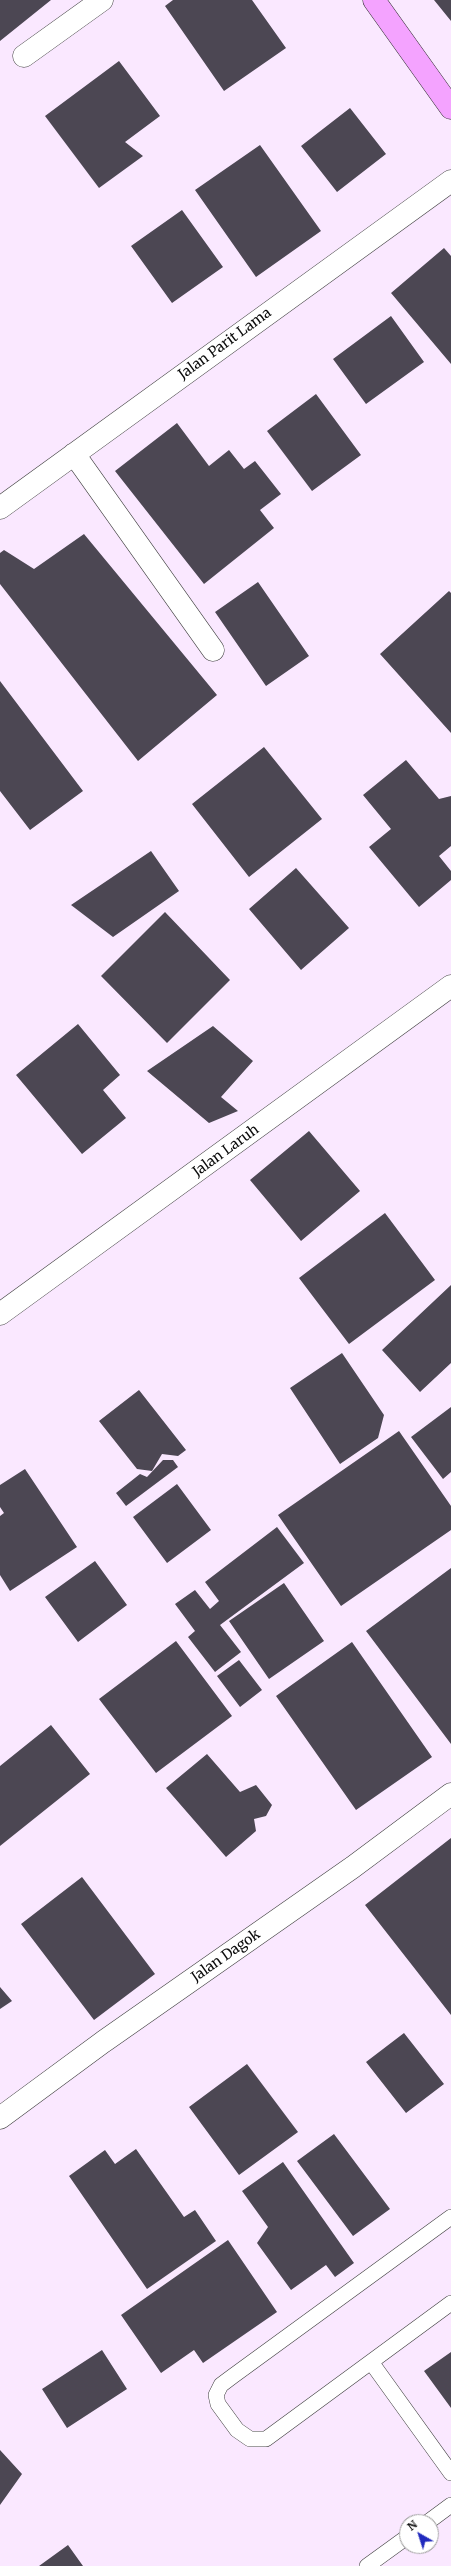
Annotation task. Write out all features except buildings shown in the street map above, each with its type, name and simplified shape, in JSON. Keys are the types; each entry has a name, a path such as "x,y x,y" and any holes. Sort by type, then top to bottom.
{"street":[{"path":"24,56 102,0"},
{"path":"374,0 451,108"},
{"name":"Jalan Parit Lama","path":"0,508 451,181"},
{"path":"74,454 213,650"},
{"name":"Jalan Laruh","path":"0,1314 451,986"},
{"name":"Jalan Dagok","path":"0,2118 103,2042 353,1867 451,1794"}],"lane":[{"path":"451,2217 221,2385 216,2395 218,2404 237,2430 250,2439 266,2440 451,2303"},
{"path":"371,2362 451,2473"},
{"path":"439,2514 451,2505"},
{"path":"367,2566 399,2543"}]}
